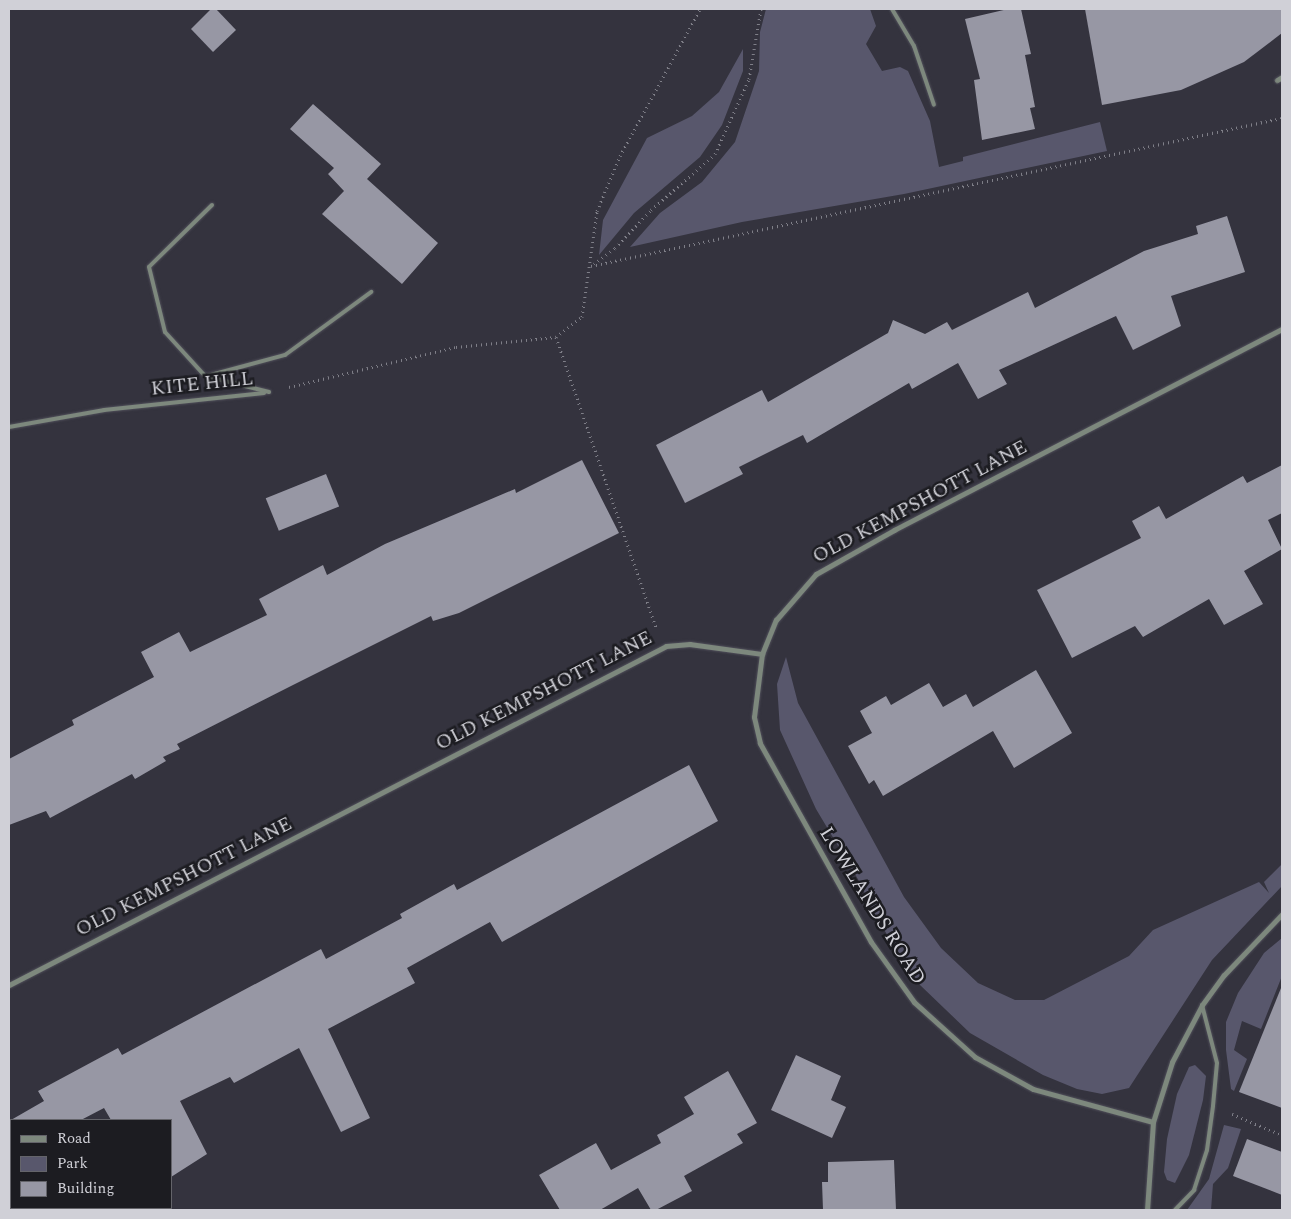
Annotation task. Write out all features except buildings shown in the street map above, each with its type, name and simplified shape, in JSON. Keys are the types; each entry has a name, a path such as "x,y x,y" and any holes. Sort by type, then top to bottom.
{"street":[{"name":"OLD KEMPSHOTT LANE","path":"9,985 666,646 690,644 762,654 776,620 816,574 894,530 1282,329"},
{"name":"LOWLANDS ROAD","path":"762,654 754,717 760,743 872,942 914,1002 975,1057 1033,1089 1153,1122"},
{"path":"1147,1210 1153,1122 1172,1062 1202,1004 1224,975 1282,914"}],"lane":[{"path":"892,9 914,46 934,104"},
{"name":"KITE HILL","path":"212,205 148,267 166,332 205,376 269,392"},
{"path":"205,376 286,355 372,292"},
{"name":"KITE HILL","path":"9,427 104,410 269,392"},
{"path":"1174,1210 1194,1190 1207,1150 1213,1106 1217,1063 1202,1004"}],"path":[{"path":"269,392 456,347 556,337 582,317 591,266 597,211 616,165 700,9"},
{"path":"591,266 615,248 651,210 715,154 749,79 761,9"},
{"path":"591,266 1282,118"},
{"path":"556,337 657,630"},
{"path":"1230,1113 1282,1135"}],"green space":[{"path":"766,9 870,9 876,26 866,44 882,71 900,67 908,71 930,121 939,167 963,161 963,157 1100,122 1107,151 904,194 742,222 630,247 660,213 702,182 735,142 759,71 760,32"},
{"path":"743,49 743,71 722,125 700,157 634,213 599,255 603,220 647,138 692,116 719,92"},
{"path":"786,657 798,703 904,897 941,948 978,983 1015,1000 1044,1000 1129,956 1153,930 1259,882 1269,893 1264,882 1282,864 1282,886 1212,960 1129,1088 1102,1094 1077,1089 1043,1075 970,1033 920,985 877,919 859,881 816,809 780,730 777,684"},
{"path":"1282,938 1282,976 1261,1029 1242,1021 1234,1050 1247,1059 1234,1091 1231,1089 1226,1050 1226,1022 1238,993 1264,953"},
{"path":"1195,1065 1206,1076 1203,1100 1189,1155 1175,1183 1167,1180 1164,1172 1167,1139 1177,1094 1189,1067"},
{"path":"1224,1125 1241,1129 1228,1168 1213,1184 1211,1210 1187,1210 1209,1179"}]}
